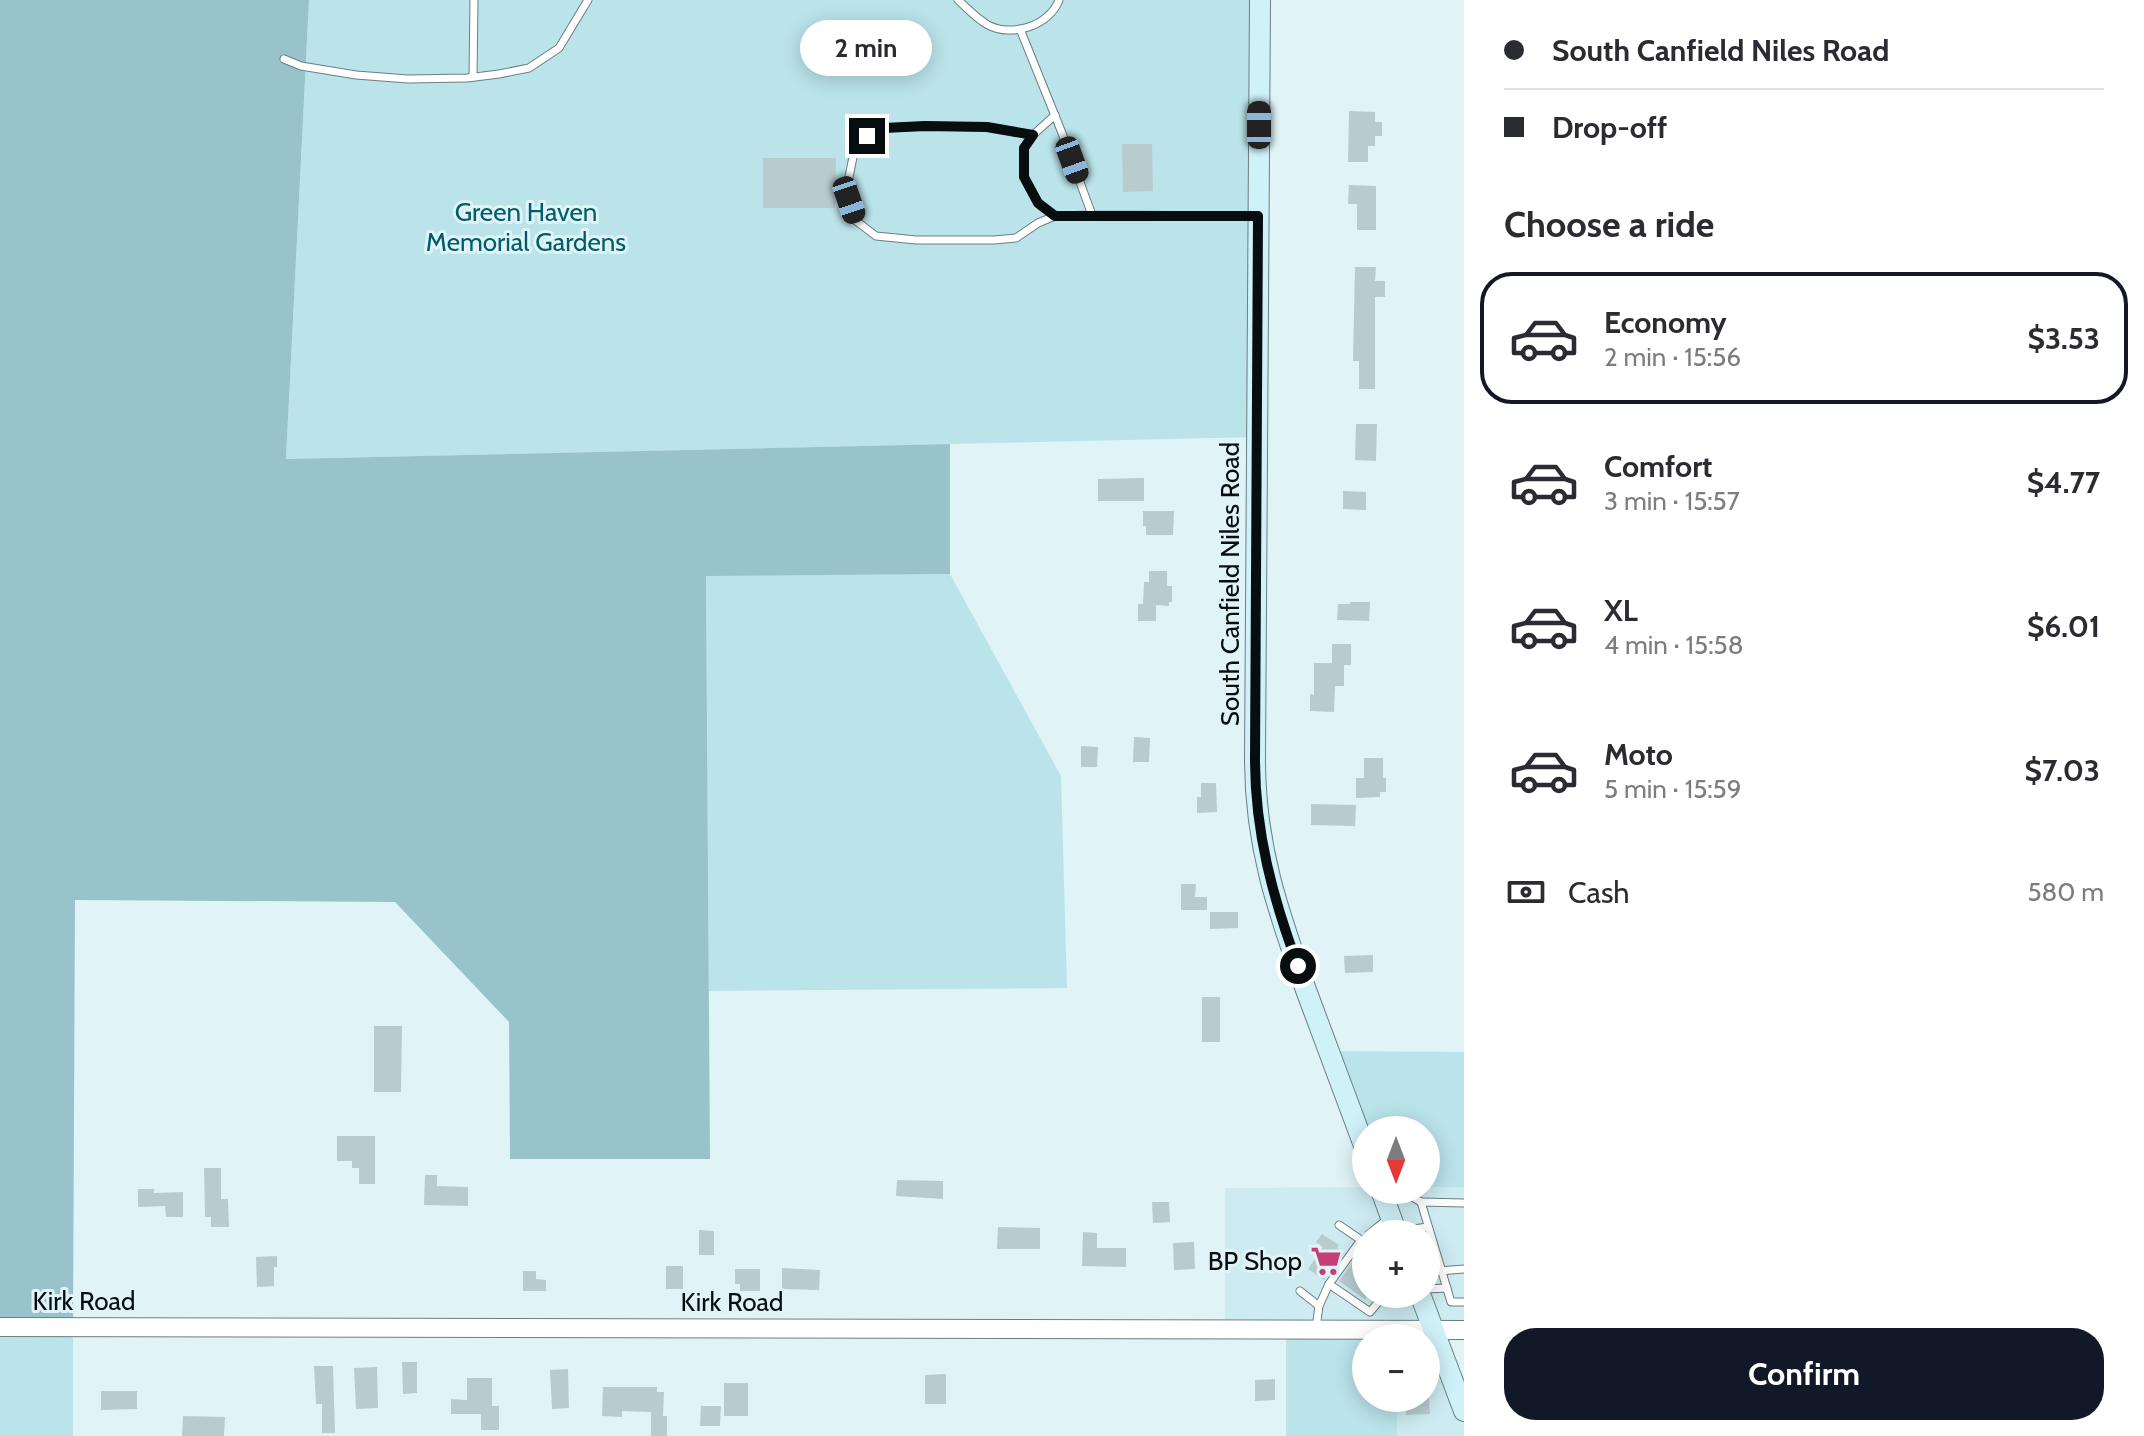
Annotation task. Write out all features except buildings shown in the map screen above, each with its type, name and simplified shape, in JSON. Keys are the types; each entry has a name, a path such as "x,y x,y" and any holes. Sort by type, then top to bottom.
{"main road":[{"name":"South Canfield Niles Road","path":"1260,0 1257,806 1277,910 1353,1116"},
{"path":"1440,1348 1464,1411"}],"street":[{"name":"Kirk Road","path":"0,1327 1316,1329 1368,1321 1390,1324"},
{"name":"Kirk Road","path":"1440,1330 1464,1330"}],"lane":[{"path":"473,77 474,0"},
{"path":"284,59 301,66 356,75 408,79 473,77 529,68 559,48 588,0"},
{"path":"958,0 988,25 1008,30 1029,27 1046,17 1059,0"},
{"path":"1020,29 1092,215"},
{"path":"1055,115 1024,148 1024,177 1038,203 1055,216"},
{"path":"1033,135 987,127 925,126 884,128 867,136 853,157 848,182 855,220 876,236 916,240 1016,238 1055,216 1258,216"},
{"path":"1440,1202 1464,1203"},
{"path":"1339,1225 1352,1232"},
{"path":"1316,1329 1319,1306 1329,1284 1352,1257"},
{"path":"1440,1266 1451,1302 1464,1302"},
{"path":"1441,1269 1464,1269"},
{"path":"1329,1284 1348,1293 1368,1321 1376,1308"},
{"path":"1440,1288 1447,1288"},
{"path":"1300,1291 1319,1306"}],"shaded area":[{"path":"0,0 309,0 286,459 950,444 950,574 706,576 710,1159 510,1159 509,1022 395,902 75,900 73,1327 0,1327"},
{"path":"1352,1187 1352,1204 1440,1204 1440,1187 1464,1187 1464,1330 1440,1330 1440,1324 1352,1324 1352,1335 1225,1329 1225,1188"},
{"path":"1440,1346 1464,1411 1464,1436 1397,1436 1397,1412 1440,1412"}],"green space":[{"name":"Green Haven Memorial Gardens","path":"309,0 1260,0 1257,437 286,459"},
{"path":"950,574 1061,776 1067,988 709,991 706,575"},
{"path":"1328,1051 1464,1052 1464,1187 1440,1187 1440,1116 1359,1116"},
{"path":"0,1327 73,1327 73,1436 0,1436"},
{"path":"1286,1329 1352,1336 1352,1412 1397,1412 1397,1436 1286,1436"}],"place":[{"name":"BP Shop","path":"1326,1261"}],"route":[{"path":"867,136 884,128 925,126 987,127 1033,135 1024,148 1024,177 1038,203 1055,216 1258,216 1257,806 1277,910 1298,966"}]}
